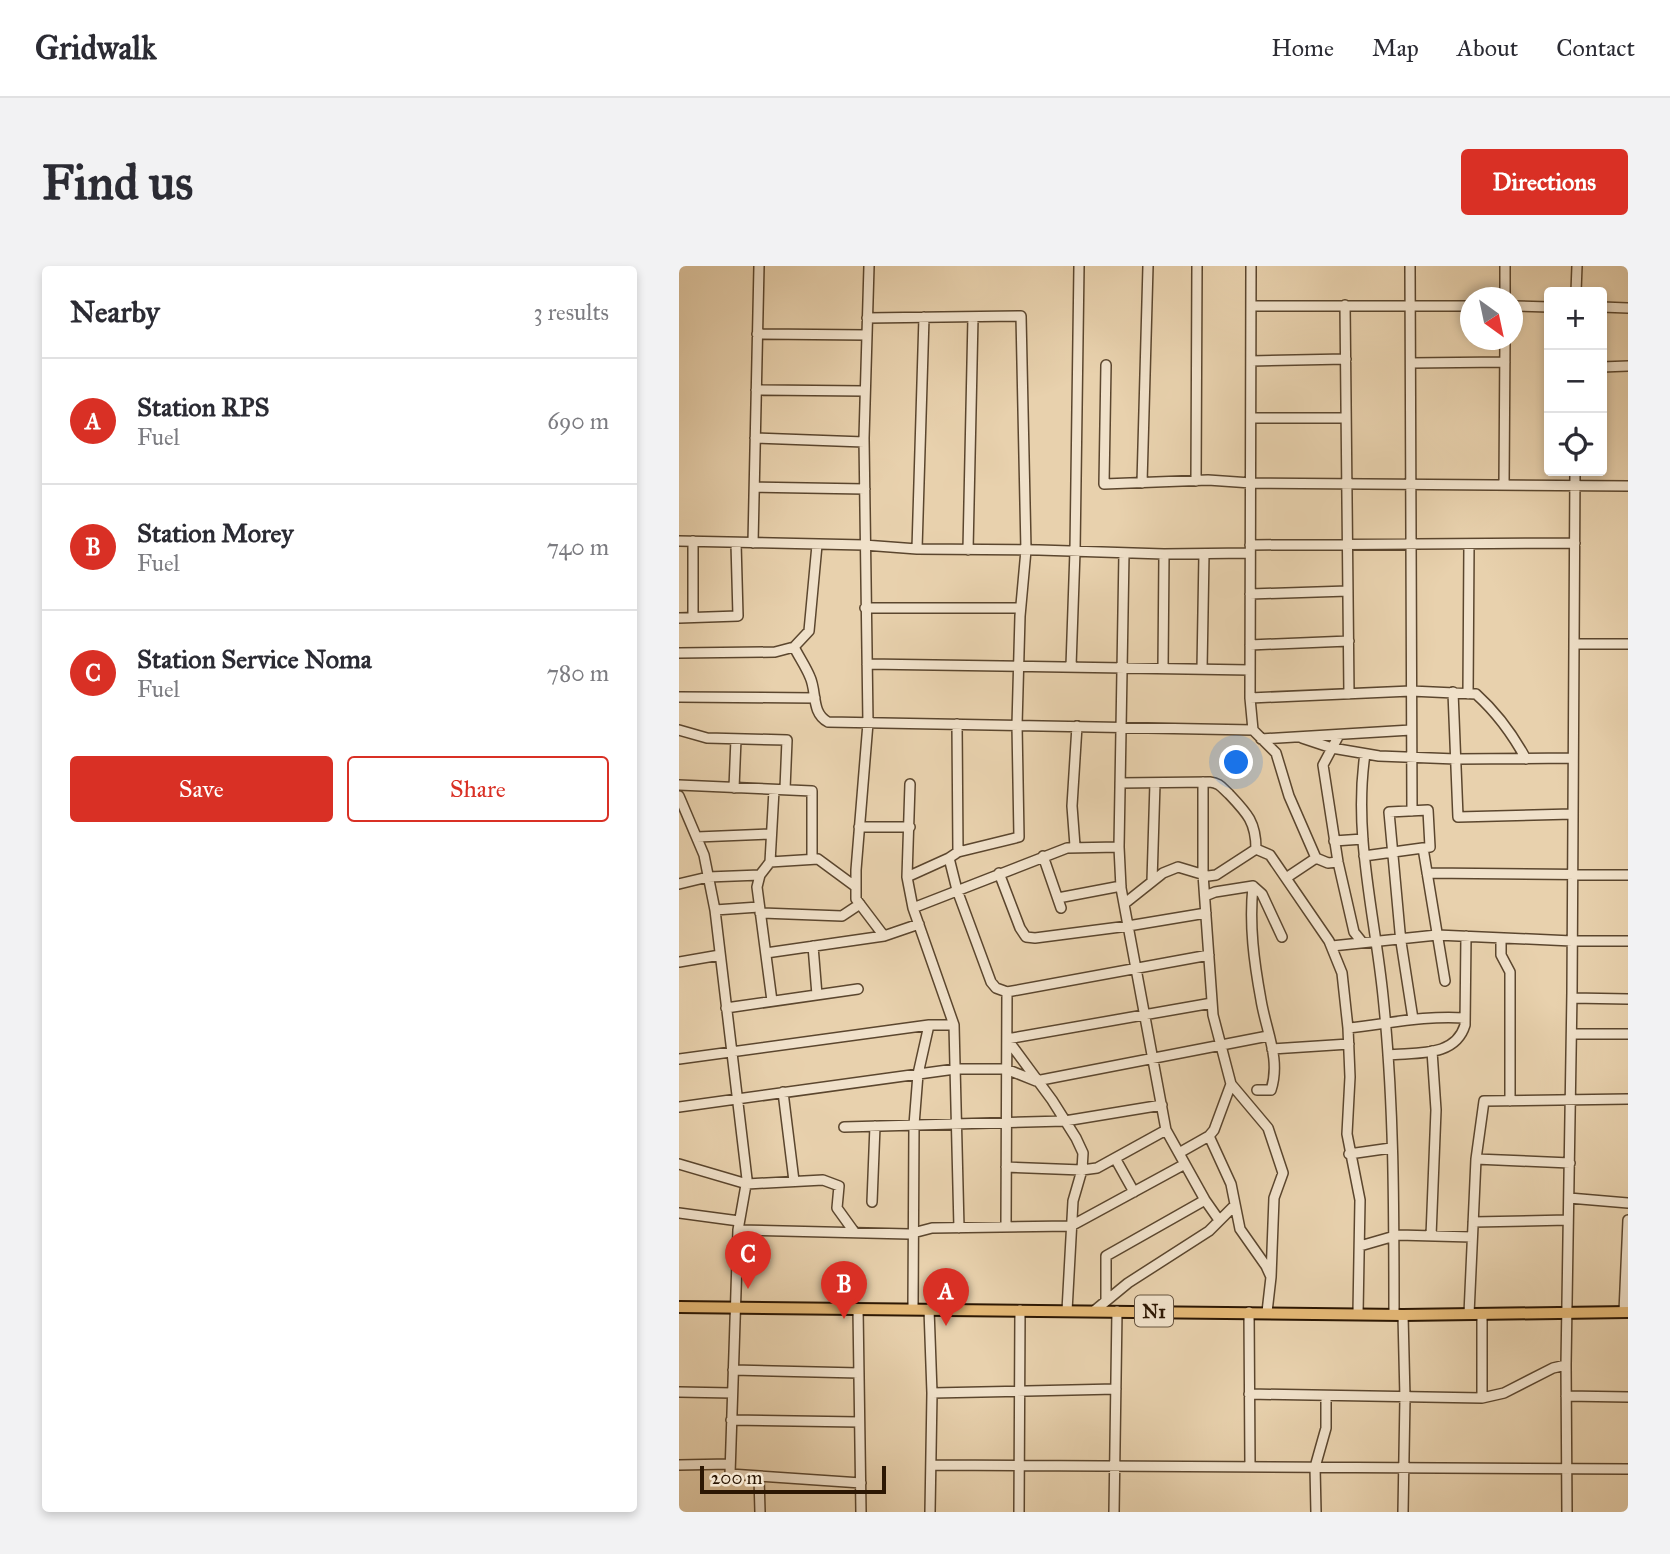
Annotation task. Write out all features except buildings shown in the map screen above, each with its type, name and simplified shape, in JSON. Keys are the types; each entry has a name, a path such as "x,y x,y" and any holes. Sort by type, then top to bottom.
{"main road":[{"name":"N1","path":"679,1307 1399,1314 1626,1312"}],"street":[{"path":"754,543 759,266"},
{"path":"869,266 864,442 868,723 856,899 884,936"},
{"path":"1071,666 1079,266"},
{"path":"1142,483 1148,266"},
{"path":"1196,481 1197,266"},
{"path":"1251,266 1250,698 1253,730 1276,753 1289,796 1316,858 1328,863 1338,862"},
{"path":"1410,266 1412,811"},
{"path":"1505,266 1505,287"},
{"path":"1576,287 1577,266"},
{"path":"1345,305 1349,694"},
{"path":"1251,306 1460,306"},
{"path":"1523,306 1544,307"},
{"path":"1607,307 1628,308"},
{"path":"867,318 1021,316 1026,550 1020,608 1017,725 1019,837 958,852 907,877"},
{"path":"917,549 925,317"},
{"path":"968,550 972,317"},
{"path":"757,334 867,335"},
{"path":"1504,485 1505,350"},
{"path":"1251,361 1346,359"},
{"path":"1411,363 1505,362"},
{"path":"1106,365 1104,484 1196,481 1628,486"},
{"path":"1607,367 1628,366"},
{"path":"756,390 865,391"},
{"path":"1251,418 1346,418"},
{"path":"755,438 864,442"},
{"path":"1567,1512 1566,1365 1572,1034 1575,476"},
{"path":"755,487 865,489"},
{"path":"679,541 1164,554 1204,554 1348,544 1575,543"},
{"path":"693,541 693,617"},
{"path":"679,618 738,616 736,543"},
{"path":"1468,694 1469,544"},
{"path":"679,653 775,652 794,647 809,631 817,545"},
{"path":"1124,553 1119,847 1121,886 1165,1130 1219,1220"},
{"path":"1163,668 1164,554"},
{"path":"1202,669 1204,554"},
{"path":"1250,594 1348,591"},
{"path":"865,608 1020,608"},
{"path":"1250,645 1349,641"},
{"path":"1574,644 1628,644"},
{"path":"794,647 810,675 821,718 828,722 1253,730"},
{"path":"867,664 1250,670"},
{"path":"1250,698 1411,691 1476,694 1488,705 1518,744 1526,759"},
{"path":"1453,692 1458,817 1572,814"},
{"path":"679,697 815,698"},
{"path":"957,724 958,852"},
{"path":"1075,846 1072,806 1077,726"},
{"path":"679,730 707,738 787,740 785,789"},
{"path":"1261,739 1411,730"},
{"path":"1339,735 1322,765 1333,841 1354,932 1362,943"},
{"path":"1302,737 1332,748 1365,754 1456,759 1573,758"},
{"path":"734,788 736,739"},
{"path":"1365,754 1362,778 1364,856 1388,1055 1394,1236 1405,1398 1403,1512"},
{"path":"1203,782 1203,874 1213,1015 1231,1084 1268,1128 1283,1173 1274,1198 1267,1312"},
{"path":"1120,783 1217,783 1243,807 1254,828 1256,849"},
{"path":"1152,881 1155,783"},
{"path":"910,784 907,877 913,908 954,1025 959,1228"},
{"path":"679,785 812,791 812,858"},
{"path":"772,1002 757,887 760,875 771,862 773,789"},
{"path":"679,796 697,838 715,910 747,1184 739,1226 730,1474 861,1483"},
{"path":"1364,856 1393,852 1430,847 1428,810 1389,813 1393,852 1401,939 1413,1019"},
{"path":"859,827 910,827"},
{"path":"697,838 771,834"},
{"path":"1333,841 1363,839"},
{"path":"913,908 1075,846 1119,847"},
{"path":"1423,848 1445,981"},
{"path":"1124,904 1163,873 1178,867 1216,875 1256,849"},
{"path":"1256,849 1270,855 1286,878 1332,946 1342,973 1349,1044 1347,1134 1360,1200 1358,1313"},
{"path":"1043,856 1061,908"},
{"path":"771,862 812,858 825,863 856,887"},
{"path":"949,858 957,890 991,982 996,988 1007,992 1209,955"},
{"path":"1286,878 1316,858"},
{"path":"999,873 1026,937 1128,926 1206,913"},
{"path":"1427,873 1628,875"},
{"path":"679,884 708,877 760,875"},
{"path":"1058,898 1121,886"},
{"path":"1205,897 1216,892 1253,886"},
{"path":"1253,886 1262,894 1282,937"},
{"path":"1253,886 1253,959 1275,1064 1271,1090 1257,1090"},
{"path":"715,910 759,909 842,916 860,904"},
{"path":"766,953 884,936 919,924"},
{"path":"1332,946 1437,935 1628,941"},
{"path":"1388,1055 1446,1049 1456,1044 1462,1035 1465,1018 1466,936"},
{"path":"1501,938 1501,955 1510,972 1510,1101"},
{"path":"813,946 817,995"},
{"path":"679,962 720,955"},
{"path":"726,1008 858,989"},
{"path":"1006,1226 1007,992"},
{"path":"1572,998 1628,999"},
{"path":"1007,1039 1212,1003"},
{"path":"1348,1028 1444,1016 1465,1018"},
{"path":"679,1059 954,1025"},
{"path":"913,1308 914,1125 918,1074 929,1026"},
{"path":"1572,1034 1628,1034"},
{"path":"679,1107 955,1069 1006,1069 1036,1081 1268,1036"},
{"path":"1007,1039 1081,1148 1082,1170 1073,1201 1067,1311"},
{"path":"1272,1049 1349,1044"},
{"path":"1431,1236 1436,1110 1432,1051"},
{"path":"1179,1153 1209,1136 1217,1124 1231,1084"},
{"path":"783,1092 794,1181"},
{"path":"1469,1314 1476,1159 1484,1101 1628,1100"},
{"path":"844,1127 1065,1121 1162,1105"},
{"path":"872,1202 875,1126"},
{"path":"1006,1167 1082,1170 1097,1168 1165,1130"},
{"path":"1209,1136 1231,1184 1240,1229 1271,1277"},
{"path":"1349,1154 1391,1148"},
{"path":"1115,1158 1134,1192"},
{"path":"1476,1159 1570,1163"},
{"path":"679,1164 747,1184 823,1180 839,1186 837,1208 855,1233"},
{"path":"679,1213 739,1226 855,1233 915,1233 932,1228 1071,1226 1185,1164"},
{"path":"1570,1198 1628,1203"},
{"path":"1106,1301 1106,1255 1205,1200"},
{"path":"1094,1311 1128,1283 1209,1231 1234,1206"},
{"path":"1473,1222 1568,1220"},
{"path":"1626,1312 1628,1220"},
{"path":"1360,1247 1394,1236 1472,1237"},
{"path":"858,1309 861,1512"},
{"path":"929,1309 932,1393 930,1512"},
{"path":"1019,1512 1020,1310"},
{"path":"1114,1512 1117,1311"},
{"path":"1249,1312 1250,1466"},
{"path":"1482,1314 1482,1398"},
{"path":"1249,1394 1482,1398 1504,1393 1553,1368 1566,1365"},
{"path":"733,1370 859,1373"},
{"path":"932,1393 1116,1389"},
{"path":"679,1392 732,1393"},
{"path":"1566,1396 1628,1397"},
{"path":"1316,1512 1315,1467 1326,1428 1326,1397"},
{"path":"731,1420 859,1422"},
{"path":"679,1465 730,1464"},
{"path":"932,1465 1628,1469"},
{"path":"759,1477 760,1512"}],"place":[{"name":"Station Service Noma","path":"748,1289"},
{"name":"Station Morey","path":"844,1319"},
{"name":"Station RPS","path":"946,1326"}]}
